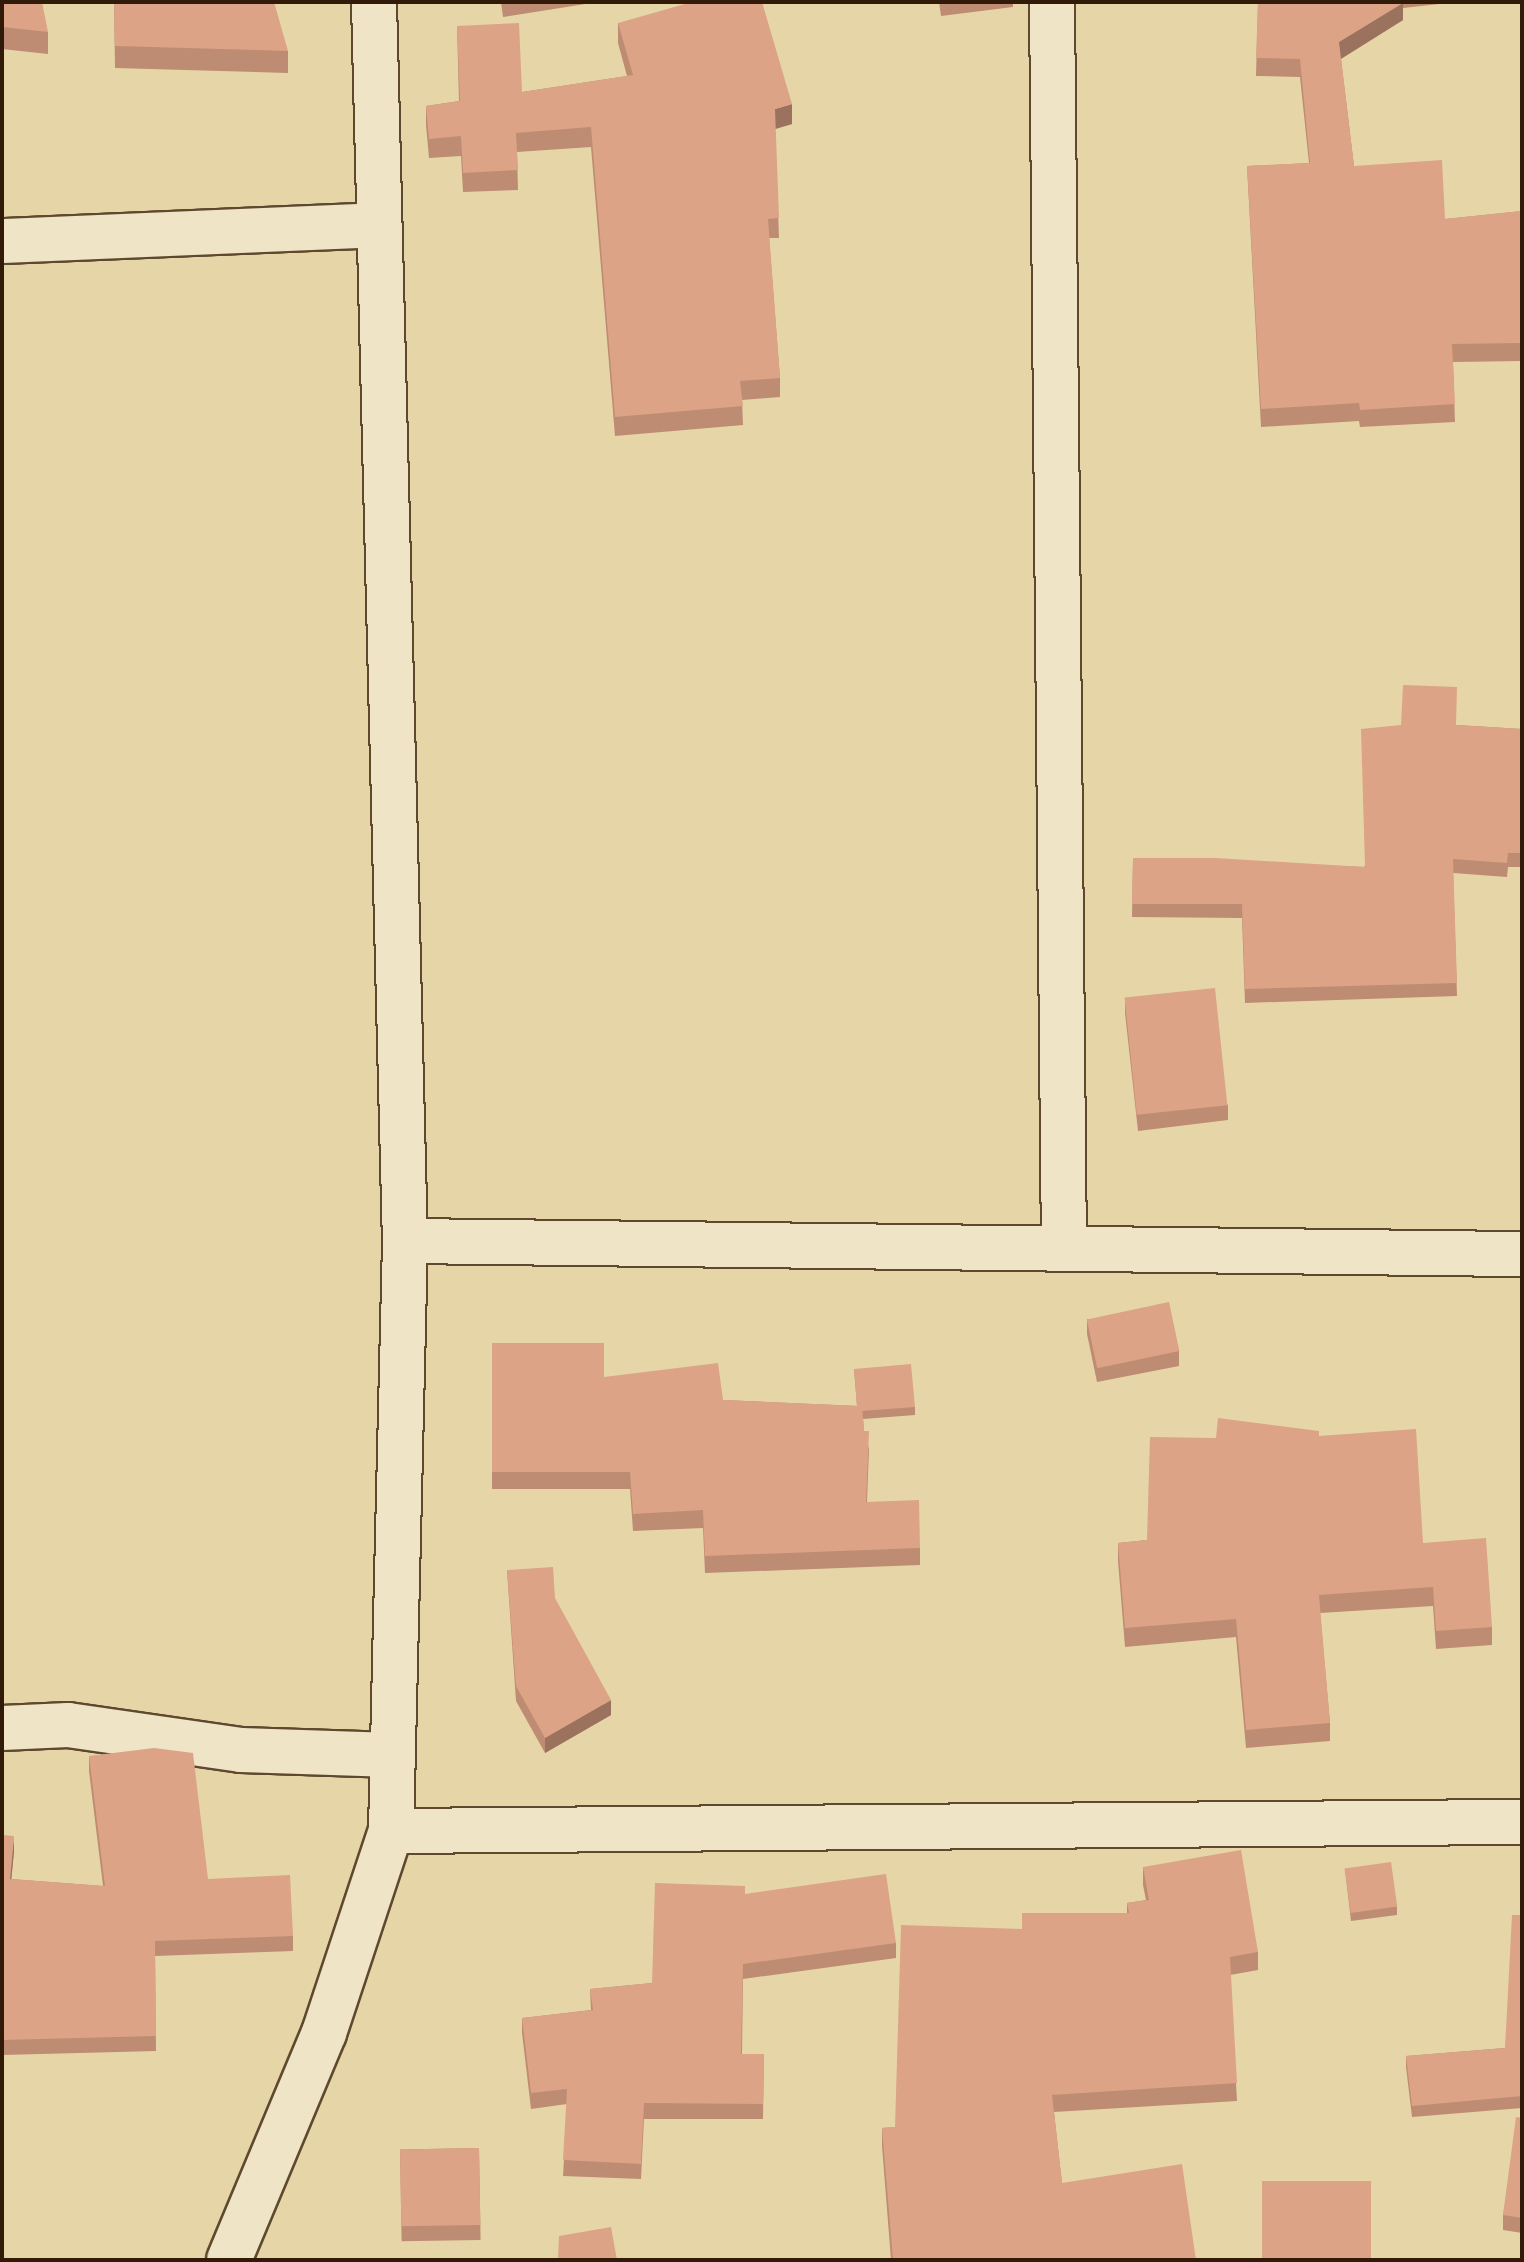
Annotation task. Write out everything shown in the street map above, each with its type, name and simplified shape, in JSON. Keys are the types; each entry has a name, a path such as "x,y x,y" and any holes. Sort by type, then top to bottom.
{"street":[{"path":"229,2260 324,2033 391,1831 405,1241 374,2"},
{"path":"1052,2 1064,1249"},
{"path":"2,241 378,225"},
{"path":"405,1241 1522,1254"},
{"path":"2,1728 68,1725 241,1750 393,1755"},
{"path":"391,1831 1522,1822"}],"building":[{"path":"2,2 42,2 48,32 2,27"},
{"path":"114,2 274,2 288,51 115,46"},
{"path":"692,2 762,2 792,104 775,109 779,218 768,219 780,378 740,381 743,406 615,417 591,127 516,133 518,170 463,173 461,136 429,139 426,106 460,101 457,26 519,23 522,92 633,75 618,23"},
{"path":"1258,3 1403,3 1339,42 1354,166 1442,160 1445,219 1522,211 1522,343 1452,344 1455,404 1360,410 1359,403 1261,409 1247,166 1310,163 1300,59 1256,58"},
{"path":"1403,685 1457,687 1456,725 1522,729 1522,853 1508,853 1507,863 1453,859 1457,983 1245,989 1242,904 1132,904 1133,858 1216,858 1365,867 1361,729 1401,725"},
{"path":"1215,988 1227,1105 1137,1115 1124,998"},
{"path":"1169,1302 1179,1351 1097,1368 1087,1319"},
{"path":"492,1343 604,1343 604,1377 718,1363 723,1400 862,1406 864,1431 869,1431 866,1502 919,1500 920,1548 705,1556 703,1510 633,1514 630,1472 492,1472"},
{"path":"911,1364 915,1407 862,1411 862,1406 857,1406 854,1369"},
{"path":"1218,1418 1319,1431 1319,1436 1416,1429 1423,1543 1486,1538 1492,1627 1436,1631 1433,1587 1319,1595 1330,1723 1246,1730 1236,1619 1125,1628 1118,1543 1147,1540 1150,1437 1216,1438"},
{"path":"553,1567 555,1598 611,1700 545,1738 516,1686 507,1570"},
{"path":"154,1748 193,1753 208,1879 290,1875 293,1936 155,1941 156,2036 2,2040 2,1835 14,1836 10,1879 105,1886 89,1756"},
{"path":"1241,1850 1258,1952 1230,1957 1237,2083 1052,2095 1062,2183 1182,2164 1196,2260 893,2260 882,2128 895,2127 901,1925 1022,1929 1022,1913 1129,1913 1127,1903 1149,1900 1143,1867"},
{"path":"1391,1862 1397,1907 1351,1913 1344,1869"},
{"path":"886,1874 896,1943 743,1964 741,2054 764,2054 763,2104 644,2103 641,2164 563,2160 567,2089 531,2093 522,2018 593,2010 590,1989 652,1983 655,1883 745,1886 745,1894"},
{"path":"1512,1915 1522,1915 1522,2096 1412,2106 1406,2056 1505,2048"},
{"path":"1516,2117 1522,2118 1522,2218 1503,2215"},
{"path":"479,2148 480,2225 401,2226 400,2149"},
{"path":"1262,2181 1371,2181 1371,2260 1262,2260"},
{"path":"611,2227 617,2260 558,2260 559,2236"}]}
